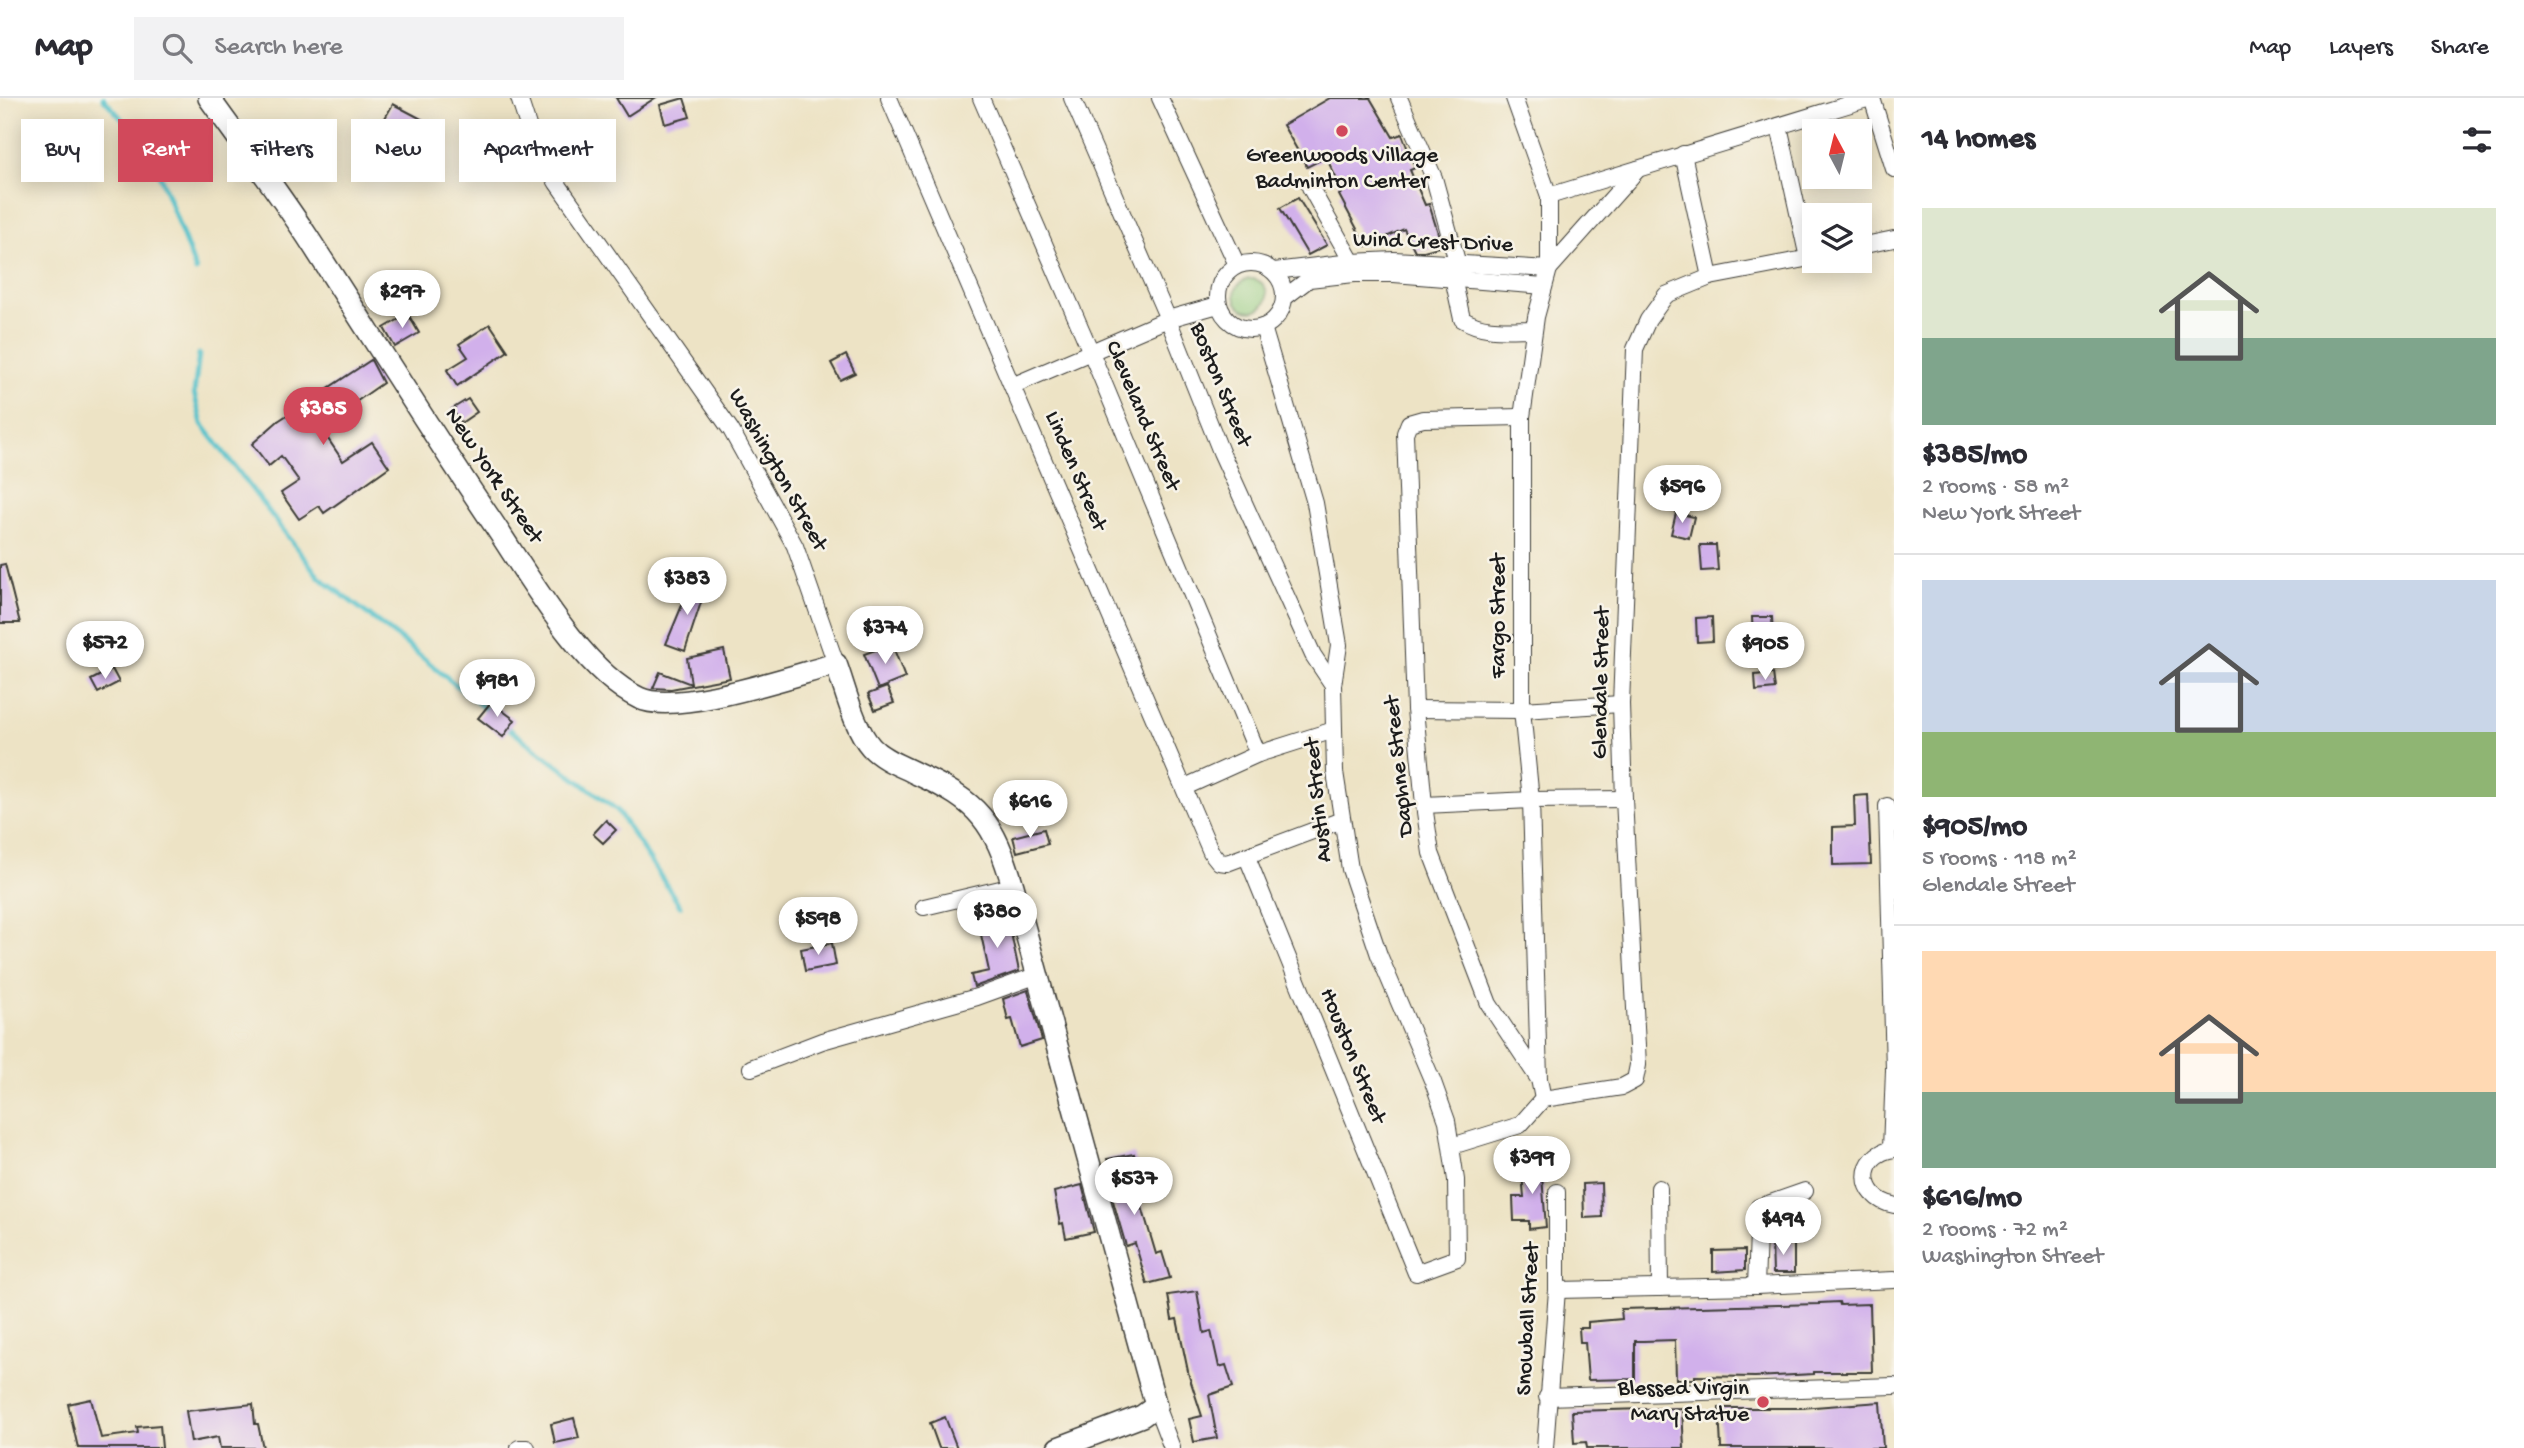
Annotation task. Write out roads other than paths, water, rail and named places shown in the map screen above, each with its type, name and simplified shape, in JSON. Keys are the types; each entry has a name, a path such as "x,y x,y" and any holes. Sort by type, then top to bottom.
{"street":[{"name":"New York Street","path":"209,98 306,236 422,418 569,635 609,680 642,700 683,703 723,695 835,664"},
{"name":"Washington Street","path":"519,98 533,141 557,183 731,430 795,546 835,664 860,729 871,747 888,761 951,791 976,809 997,837 1038,975 1156,1406 1172,1448"},
{"name":"Linden Street","path":"889,98 1014,385 1211,852 1219,862 1227,863 1247,857"},
{"name":"Cleveland Street","path":"981,98 1258,754"},
{"name":"Boston Street","path":"1072,98 1168,318 1221,452 1313,655 1334,685"},
{"path":"1160,98 1237,265"},
{"path":"1399,98 1434,178 1457,272 1455,287 1462,318 1475,327 1534,329"},
{"path":"1514,98 1549,196 1549,269"},
{"path":"1549,196 1871,98 1894,169"},
{"path":"1779,126 1802,220"},
{"path":"1682,154 1710,277 1802,259"},
{"name":"Fargo Street","path":"1543,1099 1539,1079 1531,800 1522,710 1522,417 1534,329 1549,269 1638,169"},
{"path":"1310,187 1352,262"},
{"path":"1872,244 1894,239"},
{"name":"Wind Crest Drive","path":"1274,271 1394,260 1544,286"},
{"path":"1257,263 1274,271 1284,288 1278,316 1263,327 1252,329 1241,328 1223,315 1218,305 1218,286 1229,270 1237,265 1257,263"},
{"name":"Wind Crest Drive","path":"1284,298 1309,279 1354,274 1549,269"},
{"name":"Glendale Street","path":"1543,1099 1622,1087 1635,1080 1637,1065 1621,704 1635,349 1648,320 1666,295 1710,277"},
{"path":"1014,385 1168,318 1218,305"},
{"name":"Austin Street","path":"1263,327 1315,503 1339,645 1334,685 1335,772 1350,869 1363,913 1447,1121 1457,1180 1457,1258"},
{"name":"Daphne Street","path":"1522,417 1423,419 1409,424 1405,433 1415,709 1424,805 1432,853 1489,1004 1539,1079"},
{"path":"1415,709 1522,710 1621,704"},
{"path":"1185,786 1258,754 1334,730"},
{"path":"1424,805 1624,799"},
{"path":"1887,806 1893,965 1893,1149 1879,1153 1866,1173 1867,1185 1873,1196 1883,1203 1894,1205"},
{"path":"1247,857 1342,820"},
{"name":"Houston Street","path":"1247,857 1416,1273 1457,1258"},
{"path":"924,907 1013,886"},
{"path":"751,1068 822,1041 977,998 1038,975"},
{"path":"1452,1146 1520,1125 1543,1099"},
{"path":"1659,1188 1660,1288"},
{"path":"1756,1286 1759,1207 1805,1191"},
{"name":"Snowball Street","path":"1545,1448 1557,1290 1557,1192"},
{"path":"1557,1290 1894,1280"},
{"path":"1547,1397 1894,1386"},
{"path":"1058,1448 1142,1416 1156,1406"},
{"path":"519,1448 527,1448"}],"waterway":[{"path":"103,98 151,151 196,271"},
{"path":"199,354 194,393 202,424 319,577 489,712"},
{"path":"504,725 617,810 680,906"}],"place":[{"name":"Greenwoods Village Badminton Center","path":"1342,131"},
{"name":"Blessed Virgin Mary Statue","path":"1763,1402"}]}
